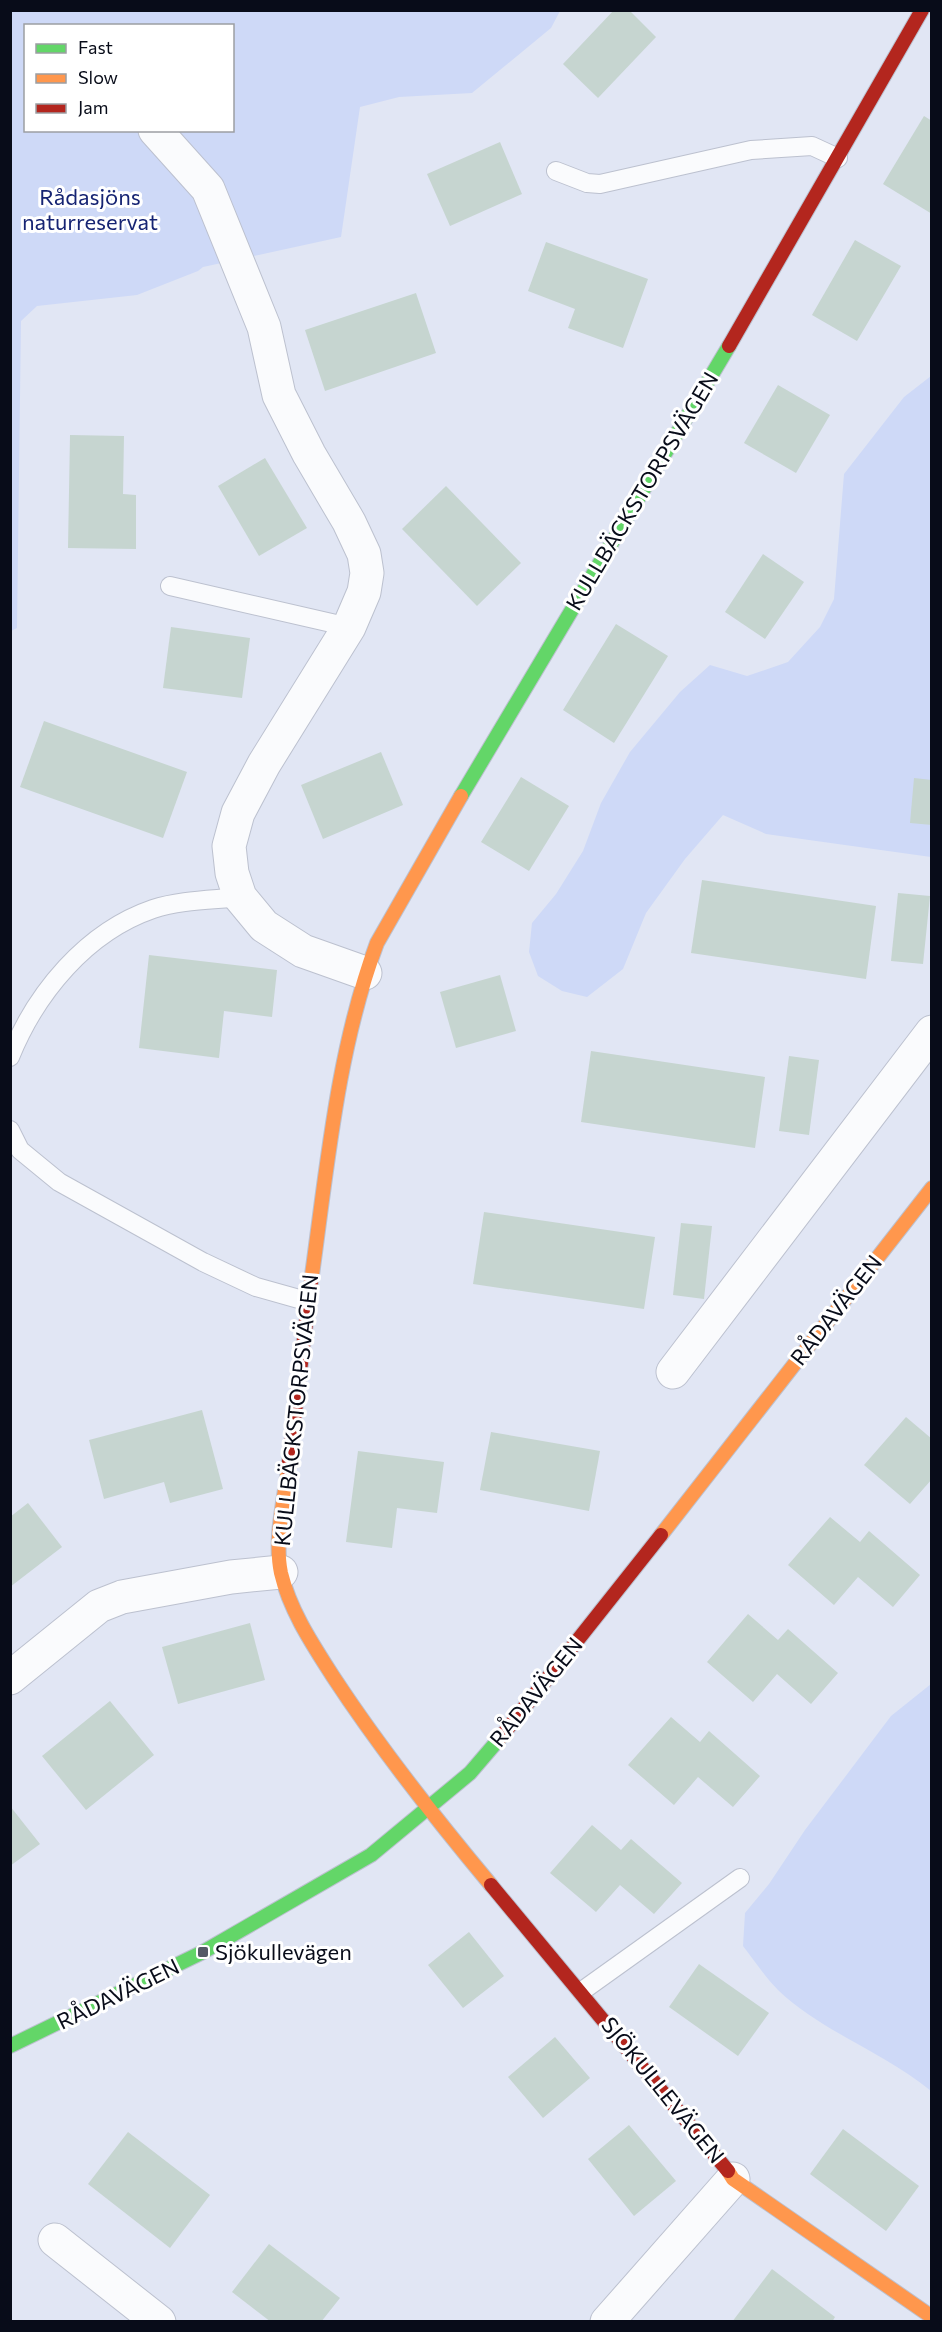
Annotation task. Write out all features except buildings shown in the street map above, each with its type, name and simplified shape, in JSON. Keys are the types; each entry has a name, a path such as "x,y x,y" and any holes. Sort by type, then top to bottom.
{"street":[{"name":"KULLBÄCKSTORPSVÄGEN","path":"428,1810 368,1730 313,1645 292,1606 281,1572 279,1542 306,1301 342,1078 365,973 377,943 511,708 741,327 922,10"},
{"path":"157,132 208,189 264,327 279,395 364,554 367,573 364,592 349,627 264,764 238,813 229,846 232,873 240,897 264,926 303,951 365,973"},
{"path":"673,1372 932,1032"},
{"name":"RÅDAVÄGEN","path":"10,2046 203,1952 371,1855 470,1773 528,1705 932,1188"},
{"path":"10,1678 99,1606 122,1597 231,1576 281,1572"},
{"name":"SJÖKULLEVÄGEN","path":"428,1810 582,1991 719,2157 733,2179 932,2317"},
{"name":"SJÖKULLEVÄGEN","path":"607,2322 733,2179"},
{"path":"55,2240 159,2322"}],"lane":[{"path":"556,171 587,183 600,184 751,150 812,146 838,158"},
{"path":"170,586 349,627"},
{"path":"10,1057 41,996 78,956 117,925 155,908 240,897"},
{"path":"10,1130 20,1150 59,1182 204,1262 256,1287 306,1301"},
{"path":"582,1991 740,1878"}],"green space":[{"name":"Rådasjöns naturreservat","path":"11,11 560,11 551,28 472,93 399,97 360,107 341,237 203,267 137,295 37,306 21,321 17,628 11,631"},
{"path":"931,376 931,857 766,834 723,815 685,859 646,913 623,969 587,997 562,991 538,976 529,952 532,923 556,894 583,851 601,803 630,752 680,692 710,665 747,676 788,662 820,627 834,599 844,474 904,397"},
{"path":"931,1684 931,2091 913,2077 795,2005 773,1985 743,1946 745,1913 769,1884 805,1830 891,1716"}],"traffic: fast":[{"path":"461,796 729,346"},
{"path":"10,2046 203,1952 371,1855 470,1773 500,1738"}],"traffic: slow":[{"path":"311,1282 335,1110 352,1025 363,984 377,943 461,796"},
{"path":"661,1535 932,1188"},
{"path":"288,1469 279,1534 279,1560 285,1587 296,1614 326,1666 371,1732 429,1809 491,1885"},
{"path":"728,2171 733,2179 932,2317"}],"traffic: jam":[{"path":"729,346 922,10"},
{"path":"288,1469 311,1282"},
{"path":"500,1738 661,1535"},
{"path":"491,1885 728,2171"}],"place":[{"name":"Sjökullevägen","path":"203,1952"}]}
